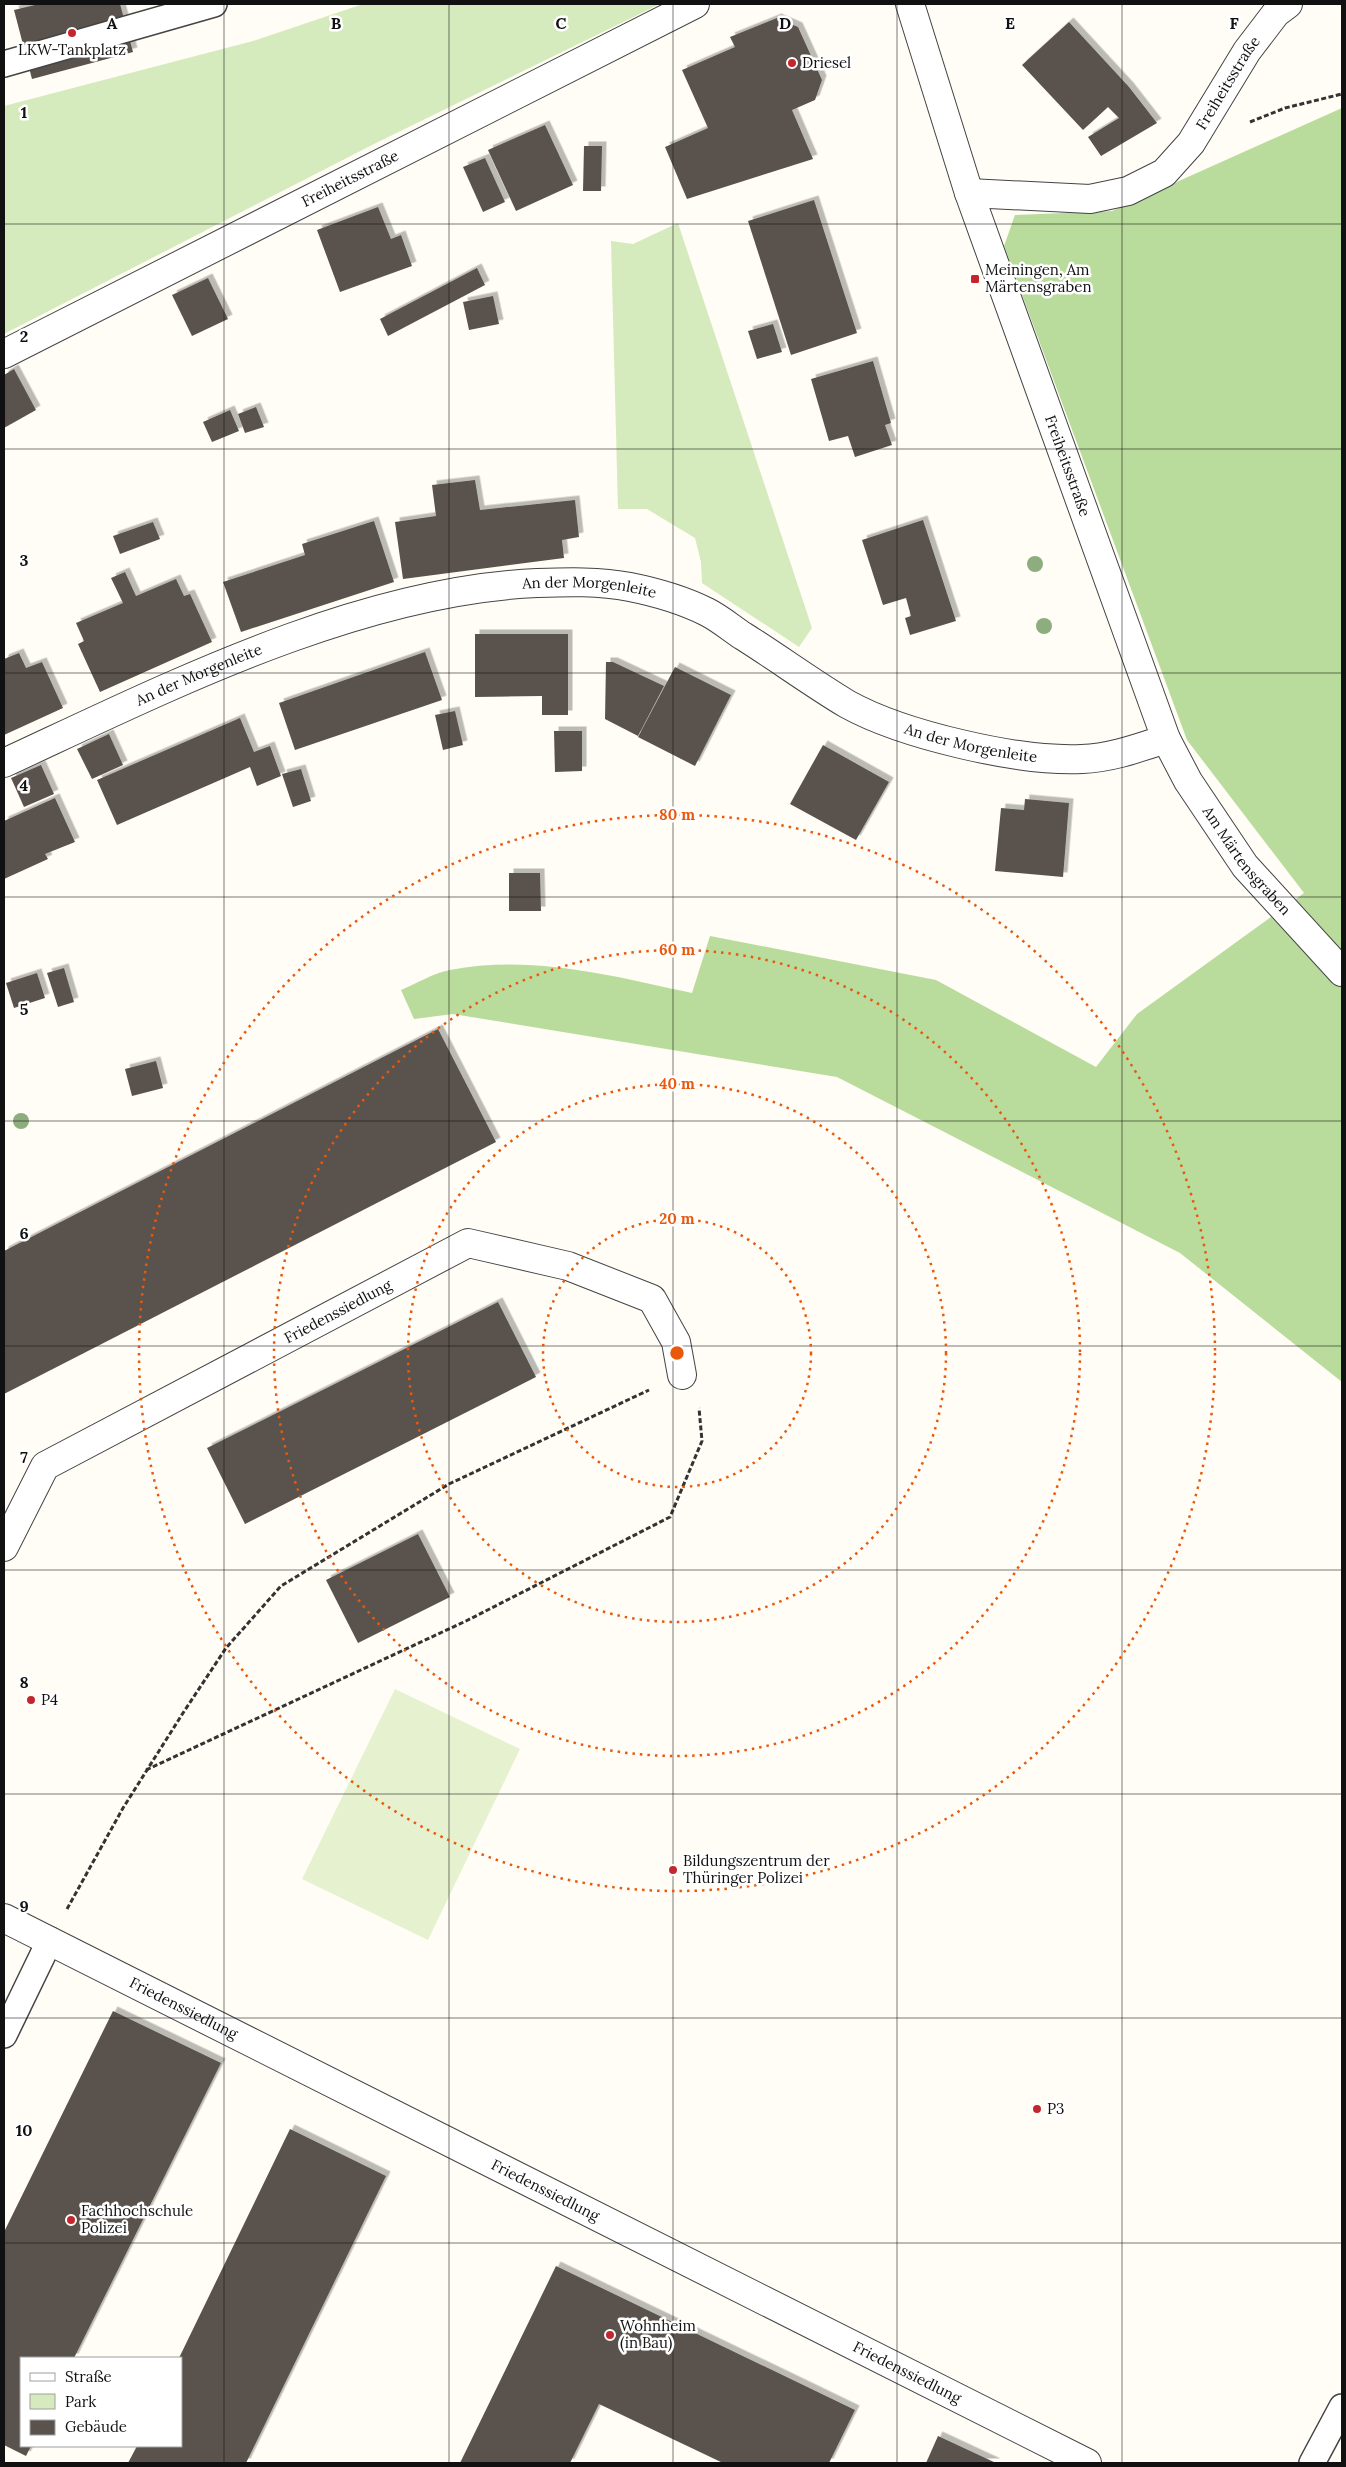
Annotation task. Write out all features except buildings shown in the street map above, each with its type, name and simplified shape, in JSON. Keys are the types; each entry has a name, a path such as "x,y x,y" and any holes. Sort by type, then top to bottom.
{"street":[{"name":"Freiheitsstraße","path":"4,354 695,4"},
{"name":"Freiheitsstraße","path":"910,4 969,193 1166,738"},
{"name":"Freiheitsstraße","path":"969,193 1090,200 1128,191 1164,172 1191,143 1247,51 1276,12 1288,4"},
{"name":"An der Morgenleite","path":"4,764 178,682 319,629 363,615 477,588 578,582 628,587 668,597 707,612 849,705 906,728 963,744 1044,759 1083,760 1116,755 1166,738"},
{"name":"Am Märtensgraben","path":"1166,738 1188,781 1245,866 1342,972"},
{"name":"Friedenssiedlung","path":"4,1547 45,1466 468,1243 568,1266 652,1298 676,1342 682,1375"},
{"name":"Friedenssiedlung","path":"4,1918 1087,2463"}],"lane":[{"path":"4,64 214,4"},
{"path":"4,2035 50,1940"},
{"path":"1312,2463 1342,2407"}],"path":[{"path":"1191,143 1285,108 1342,94"},
{"path":"50,1940 146,1770 226,1648 281,1586 449,1484 682,1375 699,1408 702,1441 670,1517 466,1621 146,1770"}],"green space":[{"path":"363,4 660,4 374,144 4,334 4,106 253,41"},
{"path":"1342,108 1342,1382 1180,1253 837,1077 453,1014 414,1019 401,990 444,971 480,966 511,964 572,969 692,993 710,936 936,980 1096,1067 1137,1014 1304,893 1187,740 1004,246 1015,215 1112,211"},
{"path":"678,223 812,628 799,647 702,583 701,562 695,538 647,509 618,509 611,241 633,244"},
{"path":"395,1689 520,1749 428,1940 302,1879"}],"place":[{"name":"LKW-Tankplatz","path":"72,33"},
{"name":"Driesel","path":"792,63"},
{"name":"Meiningen, Am Märtensgraben","path":"975,279"},
{"name":"P4","path":"31,1700"},
{"name":"Bildungszentrum der Thüringer Polizei","path":"673,1870"},
{"name":"P3","path":"1037,2109"},
{"name":"Fachhochschule Polizei","path":"71,2220"},
{"name":"Wohnheim (in Bau)","path":"610,2335"}]}
